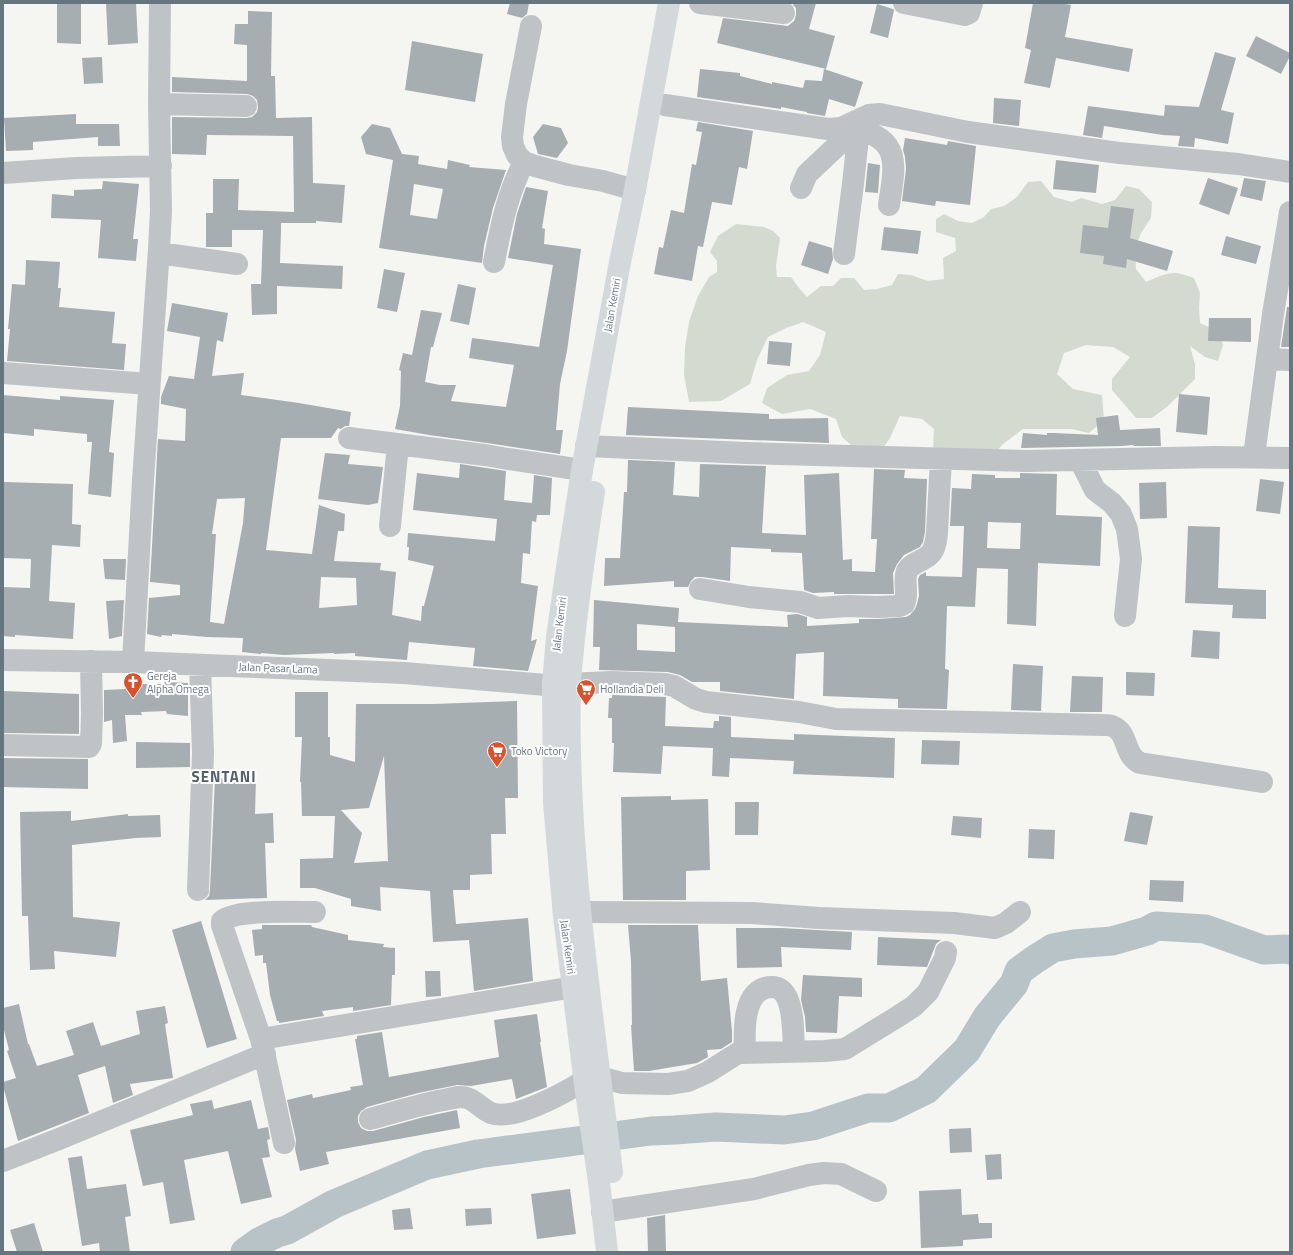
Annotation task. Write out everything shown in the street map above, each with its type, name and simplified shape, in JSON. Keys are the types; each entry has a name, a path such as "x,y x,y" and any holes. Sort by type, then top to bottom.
{"highway":[{"name":"Jalan Kemiri","path":"593,1085 574,987 564,916 554,803 562,684 576,614 594,447 620,262 635,190 669,3"},
{"name":"Jalan Kemiri","path":"607,1252 609,1211 593,1085 571,812 570,730 562,684 557,637 582,470 594,447 665,105 684,3"},
{"name":"Jalan Kemiri","path":"609,1211 622,1252"}],"street":[{"path":"133,662 149,384 161,211 159,104 160,3"},
{"path":"700,3 784,13"},
{"path":"904,3 965,14 969,13 972,3"},
{"path":"532,26 516,104 512,137 513,146 517,155 524,162 535,166 568,175 603,181 635,190"},
{"path":"159,104 246,106"},
{"path":"665,105 828,129 854,126 868,132 880,138 888,146 892,156 894,169 890,205"},
{"path":"800,188 807,174 840,143 854,126 869,114 880,114 968,132 1119,153 1238,164 1290,172"},
{"path":"844,254 854,126"},
{"path":"494,262 508,199 524,162"},
{"path":"3,173 76,168 161,166"},
{"path":"1254,456 1273,314 1286,261 1290,212"},
{"path":"159,252 237,264"},
{"path":"1267,359 1290,360"},
{"path":"3,373 149,384"},
{"path":"349,438 485,454 582,470"},
{"path":"390,526 398,444"},
{"path":"594,447 740,453 1027,461 1254,456 1290,458"},
{"path":"700,589 749,597 800,602 818,608 848,606 900,606 904,604 906,600 906,572 910,567 933,552 937,530 941,459"},
{"path":"1080,460 1096,490 1112,503 1121,514 1127,528 1131,560 1125,616"},
{"name":"Jalan Pasar Lama","path":"3,660 133,662 404,673 562,684 611,682 665,684 674,686 696,699 706,702 799,712 836,719 1103,724 1118,729 1126,742 1132,758 1140,763 1262,782"},
{"path":"3,745 89,747 91,744 92,714 91,661"},
{"path":"198,890 203,753 200,665"},
{"path":"284,1143 263,1046 222,925 222,921 226,918 251,913 315,912"},
{"path":"580,912 719,912 776,914 819,918 954,923 995,928 1006,923 1020,912"},
{"path":"370,1119 428,1103 460,1097 469,1098 496,1115 507,1114 524,1110 593,1085 622,1083 668,1084 688,1082 708,1072 738,1053 845,1049 914,1006 928,992 945,958 946,952"},
{"path":"3,1161 59,1139 263,1046 574,987"},
{"path":"745,1052 744,1030 749,1002 762,989 773,987 781,990 787,998 793,1016 794,1052"},
{"path":"609,1211 754,1189 809,1175 824,1173 841,1174 876,1191"}],"shaded area":[{"path":"1041,181 1054,197 1072,202 1081,198 1102,204 1115,200 1126,186 1139,189 1152,202 1151,218 1141,233 1135,249 1136,269 1146,282 1169,273 1186,275 1194,278 1200,293 1200,323 1219,332 1223,345 1218,361 1205,357 1190,346 1195,364 1195,379 1168,406 1152,418 1136,418 1112,390 1112,379 1130,357 1113,347 1086,345 1064,353 1057,374 1073,389 1102,395 1104,420 1089,433 1071,429 1023,429 1003,444 992,456 933,450 934,429 922,419 900,416 890,438 881,451 858,451 842,437 836,419 810,409 782,414 762,403 767,388 787,375 809,371 820,355 826,332 803,322 768,337 757,360 750,384 721,401 689,402 684,375 685,347 689,322 698,296 709,277 717,272 717,261 710,252 718,236 736,224 764,227 773,231 780,238 776,266 777,277 791,277 807,297 821,286 833,286 841,278 854,278 864,290 877,289 892,285 898,274 911,275 928,281 944,279 943,258 956,251 955,238 936,232 936,219 944,214 958,221 972,223 984,217 991,209 1004,206 1017,197 1028,182"}],"building":[{"path":"57,3 81,3 81,44 57,43"},
{"path":"106,3 136,3 138,43 108,45"},
{"path":"510,3 529,3 527,14 522,18 507,14"},
{"path":"794,3 816,3 809,29 835,36 826,69 717,43 723,18 788,26 794,21 796,15 796,8 793,5"},
{"path":"1033,3 1060,3 1071,5 1065,37 1133,49 1129,72 1056,58 1050,88 1024,83 1031,50 1025,48"},
{"path":"877,4 894,10 888,38 870,33"},
{"path":"248,11 272,12 271,76 275,76 276,118 312,117 313,183 345,185 342,223 316,221 316,223 281,223 280,263 343,266 342,289 277,286 277,314 252,315 251,284 261,284 263,230 232,230 232,247 206,247 206,213 213,213 213,179 239,179 238,210 294,212 293,136 207,135 206,155 172,154 172,117 246,118 252,117 257,112 257,100 253,96 247,94 172,92 172,77 247,81 247,45 234,44 235,24 248,24"},
{"path":"1256,36 1290,53 1281,74 1246,56"},
{"path":"412,41 483,54 475,102 405,90"},
{"path":"1215,52 1236,58 1221,110 1234,113 1228,144 1195,138 1194,147 1178,146 1180,136 1163,135 1104,126 1102,138 1083,135 1088,106 1164,116 1165,105 1199,107"},
{"path":"102,57 103,83 84,84 82,58"},
{"path":"700,69 740,73 740,76 772,84 772,82 803,88 805,80 822,81 824,69 863,82 855,107 829,99 825,116 781,107 781,109 697,97"},
{"path":"994,98 1021,100 1019,126 993,123"},
{"path":"76,114 76,124 119,124 120,146 98,146 98,137 33,142 33,150 6,151 4,118"},
{"path":"698,122 753,131 747,169 739,167 732,205 712,202 703,247 698,246 692,281 654,274 659,247 663,248 671,210 684,213 692,164 696,165 702,132 696,131"},
{"path":"372,124 390,128 402,154 419,156 418,164 447,169 448,160 470,165 469,167 506,170 493,208 484,246 482,263 379,248 393,160 366,154 361,137","holes":["414,184 443,189 437,219 410,215"]},
{"path":"543,124 561,128 568,143 557,158 538,154 533,137"},
{"path":"905,138 947,145 948,141 976,146 970,205 936,201 935,206 902,201 906,169 903,150"},
{"path":"1056,160 1099,165 1096,193 1053,189"},
{"path":"868,163 880,165 878,193 865,192"},
{"path":"1208,178 1238,188 1229,215 1199,204"},
{"path":"1244,178 1266,181 1262,201 1240,196"},
{"path":"103,181 139,184 133,239 138,239 136,261 98,258 101,220 51,218 52,194 74,196 74,190 102,189"},
{"path":"526,187 548,191 542,228 545,229 544,244 581,249 567,351 560,384 556,430 563,430 560,454 395,429 400,406 401,371 399,370 403,353 412,355 421,310 442,313 433,347 431,347 425,382 440,385 456,385 451,401 506,407 514,365 469,358 472,338 539,347 553,265 508,258 517,214"},
{"path":"1111,206 1134,209 1130,238 1173,251 1167,271 1127,259 1126,268 1103,264 1104,256 1080,253 1083,225 1108,228"},
{"path":"884,227 921,231 918,254 881,250"},
{"path":"1226,236 1261,246 1256,264 1221,255"},
{"path":"809,241 832,248 833,259 828,274 801,265"},
{"path":"26,260 60,262 58,288 61,288 59,307 115,312 112,343 126,344 124,370 7,361 12,284 25,285"},
{"path":"384,269 405,273 397,312 377,308"},
{"path":"458,284 476,288 469,325 450,321"},
{"path":"172,303 228,313 223,342 217,340 212,376 244,373 241,395 351,412 349,426 345,426 341,429 338,428 331,438 281,438 266,550 312,554 319,505 345,514 344,531 338,531 334,561 381,563 380,570 396,572 392,615 421,621 422,606 424,606 434,566 408,560 408,533 495,541 497,519 413,510 417,473 459,478 460,464 506,471 504,500 532,503 534,475 552,478 550,515 537,515 536,522 532,521 530,554 523,553 521,583 538,586 531,641 537,639 528,671 473,666 475,648 409,642 407,660 355,656 355,653 284,655 242,652 243,638 172,634 172,636 162,635 161,637 147,634 149,598 180,595 180,585 150,582 158,439 185,441 186,409 161,404 161,397 169,376 194,379 200,337 167,331","holes":["245,498 243,523 224,624 210,622 216,534 212,534 217,499","321,577 356,578 357,605 319,608"]},
{"path":"1287,307 1290,307 1290,347 1281,347"},
{"path":"1209,318 1251,318 1251,342 1208,341"},
{"path":"769,341 792,343 790,366 767,364"},
{"path":"1179,394 1210,397 1207,435 1176,432"},
{"path":"3,395 60,400 60,396 114,400 109,452 114,453 111,497 88,494 92,442 87,442 87,434 34,429 34,436 3,433"},
{"path":"628,407 769,414 769,419 828,418 829,443 626,435"},
{"path":"1118,415 1120,430 1160,428 1161,446 1133,445 1021,448 1023,433 1047,435 1047,433 1054,433 1098,435 1096,418"},
{"path":"325,453 350,455 348,464 383,467 378,503 368,505 318,499"},
{"path":"628,460 675,462 673,495 699,497 700,464 766,466 762,533 806,535 804,475 839,473 843,560 852,559 852,571 875,572 877,539 871,539 874,469 905,470 904,478 927,479 925,532 923,542 920,547 904,555 897,564 893,573 894,594 834,594 834,592 813,593 804,590 802,553 771,552 771,549 731,547 730,581 695,577 688,587 674,587 674,581 604,586 605,558 620,558 624,492 627,492"},
{"path":"1020,473 1057,474 1056,515 1102,517 1100,566 1038,563 1036,626 1007,624 1008,569 977,568 975,607 947,606 945,669 949,670 947,709 898,708 898,699 823,696 824,652 796,654 794,699 720,691 720,682 692,682 680,675 668,672 599,670 600,647 593,647 594,600 679,608 678,622 788,627 787,615 797,614 807,617 807,626 859,623 859,619 906,617 910,615 917,604 919,596 918,579 920,575 926,572 926,576 962,577 964,526 950,526 952,488 971,489 972,474 995,475 995,478 1020,478","holes":["988,522 1021,523 1020,549 987,548","637,624 675,627 675,652 637,650"]},
{"path":"1260,479 1284,482 1280,514 1256,511"},
{"path":"3,482 73,484 72,524 81,525 80,547 52,545 49,601 75,603 73,639 15,635 15,637 3,636 3,587 30,588 31,559 3,558"},
{"path":"1166,482 1167,518 1140,519 1139,483"},
{"path":"1188,526 1220,527 1218,588 1266,590 1266,619 1232,618 1233,605 1185,603"},
{"path":"103,559 126,559 125,580 105,579"},
{"path":"124,600 122,636 109,639 106,601"},
{"path":"1193,630 1220,632 1219,659 1191,657"},
{"path":"1013,664 1043,666 1041,711 1011,710"},
{"path":"1126,672 1155,673 1154,696 1126,695"},
{"path":"1072,676 1103,677 1102,712 1070,712"},
{"path":"164,682 188,683 188,716 167,714 166,711 141,712 142,715 125,715 127,741 113,743 112,720 104,722 104,690 125,689 125,684 165,684"},
{"path":"3,691 79,694 79,734 3,733"},
{"path":"295,692 328,692 328,737 330,737 330,755 355,762 356,704 433,704 517,701 518,798 505,798 506,834 491,834 492,874 470,875 470,890 453,890 456,924 528,918 533,981 474,991 469,940 433,942 430,891 380,887 381,911 351,906 351,899 315,888 300,888 300,859 333,858 335,816 302,816 300,782 302,737 295,737","holes":["384,756 388,862 354,863 362,833 341,810 369,808"]},
{"path":"612,695 666,697 665,726 713,728 714,721 719,721 719,716 731,717 731,737 794,740 794,734 895,738 894,778 793,774 794,761 730,758 729,777 712,776 713,748 663,746 661,774 613,772 614,743 612,743 612,718 608,718 609,698 612,698"},
{"path":"922,740 960,741 959,765 921,764"},
{"path":"136,742 190,743 190,767 136,768"},
{"path":"3,758 88,759 88,789 3,787"},
{"path":"215,778 256,779 255,814 273,813 274,843 265,843 267,898 205,900 209,896 210,890"},
{"path":"671,796 671,800 708,799 710,870 686,871 686,900 623,900 621,797"},
{"path":"735,802 759,802 758,835 735,835"},
{"path":"71,811 71,821 128,814 128,816 160,815 161,837 136,838 72,845 73,917 120,922 116,957 54,951 55,969 30,970 28,916 22,916 20,812"},
{"path":"1130,812 1153,816 1147,845 1124,841"},
{"path":"953,816 982,818 981,838 951,835"},
{"path":"1029,829 1055,830 1054,859 1028,858"},
{"path":"1150,880 1184,881 1183,902 1149,900"},
{"path":"201,921 237,1039 207,1048 172,930"},
{"path":"262,925 311,925 312,927 348,935 348,940 384,944 383,947 395,948 395,975 392,975 391,1005 353,1011 353,1007 322,1011 324,1016 279,1023 279,1021 277,1021 270,995 266,963 263,963 263,955 255,956 252,930 262,929"},
{"path":"628,925 698,925 701,981 727,978 732,1042 721,1049 707,1050 708,1057 697,1063 649,1071 634,1071 631,1025 631,961"},
{"path":"736,928 781,928 852,932 851,950 781,947 782,967 737,968"},
{"path":"878,937 941,940 936,944 927,967 877,965"},
{"path":"425,971 440,971 441,996 426,997"},
{"path":"803,975 862,978 862,997 839,996 837,1033 806,1032 805,1017 801,1000"},
{"path":"19,1004 28,1044 37,1066 74,1055 66,1031 93,1022 101,1046 140,1034 136,1011 165,1006 168,1023 165,1024 173,1078 130,1084 133,1095 113,1103 105,1066 78,1075 89,1113 18,1141 3,1086 3,1082 16,1078 7,1051 9,1050 3,1026 3,1008"},
{"path":"537,1014 547,1087 516,1099 512,1079 471,1086 457,1085 418,1093 367,1107 361,1111 358,1116 358,1122 361,1128 367,1131 373,1131 424,1117 457,1110 460,1128 326,1152 329,1164 300,1171 295,1149 296,1140 287,1100 312,1094 313,1098 351,1090 350,1087 363,1085 355,1039 357,1039 357,1036 382,1032 389,1077 499,1057 494,1020"},
{"path":"212,1100 214,1109 251,1100 258,1129 268,1127 270,1139 267,1140 270,1157 262,1158 272,1197 241,1204 228,1151 184,1160 195,1220 170,1224 163,1182 143,1186 130,1130 193,1115 190,1104"},
{"path":"971,1128 972,1152 950,1153 949,1129"},
{"path":"1001,1154 1002,1179 987,1180 985,1155"},
{"path":"82,1156 87,1189 126,1184 131,1216 125,1217 130,1252 100,1252 99,1243 82,1246 68,1158"},
{"path":"570,1189 576,1234 537,1239 531,1194"},
{"path":"961,1189 962,1215 978,1214 979,1223 992,1223 992,1238 963,1240 963,1246 921,1248 919,1191"},
{"path":"410,1208 413,1229 394,1230 392,1210"},
{"path":"491,1208 492,1224 466,1226 465,1209"},
{"path":"665,1215 666,1252 648,1252 647,1218"},
{"path":"34,1223 43,1252 17,1252 10,1230"}],"waterway":[{"path":"245,1252 259,1242 287,1230 334,1204 427,1165 478,1154 651,1131 716,1127 784,1130 813,1126 868,1108 889,1108 926,1090 967,1050 987,1017 1014,984 1019,971 1053,948 1074,944 1112,941 1147,931 1156,926 1205,929 1264,950 1290,950"}],"place":[{"name":"Gereja Alpha Omega","path":"133,699"},
{"name":"Hollandia Deli","path":"586,706"},
{"name":"Toko Victory","path":"497,768"}],"district":[{"name":"SENTANI","path":"224,776"}]}
